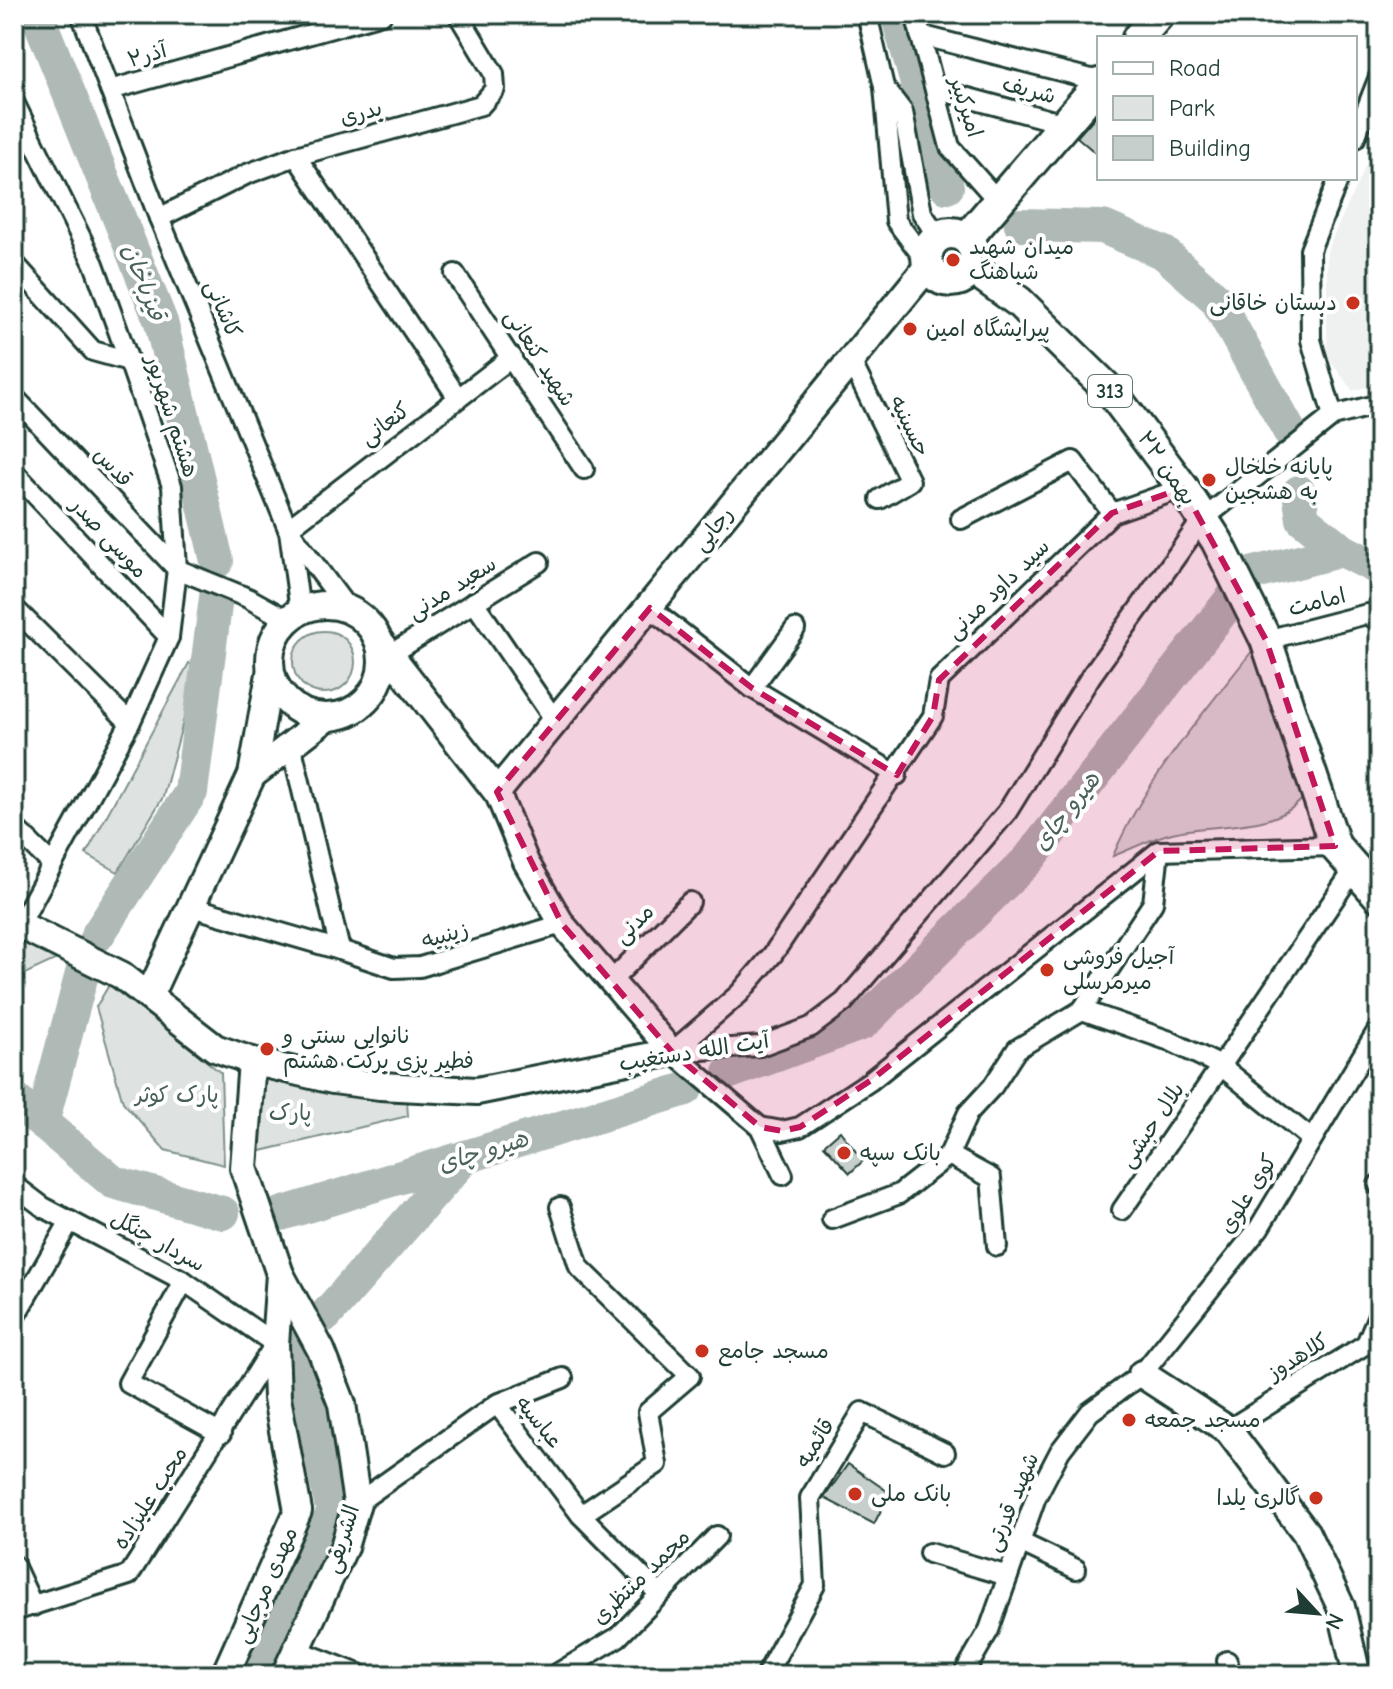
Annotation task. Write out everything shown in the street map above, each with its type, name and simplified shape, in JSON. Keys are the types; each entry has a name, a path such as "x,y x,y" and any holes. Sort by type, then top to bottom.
{"main road":[{"path":"1140,36 1159,14"},
{"path":"959,248 929,249 929,265 946,280 961,278 959,248 1097,84"},
{"name":"۲۲ بهمن","path":"959,248 1113,394 1183,488 1210,530"},
{"name":"رجایی","path":"497,792 929,265"},
{"name":"313","path":"1210,530 1266,640 1335,846 1379,896"},
{"path":"149,996 252,775 270,674 269,655 274,637 293,615 315,606 347,608 370,625 497,792"},
{"path":"369,698 382,669 384,646"},
{"path":"270,674 277,692 290,706 307,715 326,718 342,716 369,698 420,689"},
{"path":"252,775 326,718"},
{"name":"آیت الله دستغیب","path":"17,923 121,975 215,1048 252,1061 380,1086 477,1091 682,1060"},
{"path":"252,1061 244,1168 280,1274"},
{"name":"مهدی مرجایی","path":"225,1675 298,1511 277,1398 275,1344 280,1274"},
{"name":"الشریفی","path":"280,1274 321,1350 342,1404 357,1503 344,1547 285,1675"},
{"path":"1142,1374 1228,1430 1306,1533 1341,1607 1357,1675"}],"street":[{"name":"کاشانی","path":"81,14 159,218 288,529 347,608"},
{"name":"آذر۲","path":"110,90 382,14"},
{"name":"بدری","path":"159,218 247,174 296,156 481,105 495,89 494,74 458,14"},
{"path":"867,14 884,87 896,221 929,265"},
{"name":"امیرکبیر","path":"915,14 950,147 998,201"},
{"path":"920,35 1097,81"},
{"path":"1357,133 1379,77"},
{"path":"884,87 903,112 922,213 959,248"},
{"name":"شریف","path":"935,89 1065,124"},
{"name":"هشتم شهریور","path":"14,102 94,264 129,361 172,486 177,569 169,637 130,723 17,923"},
{"path":"296,156 458,398"},
{"path":"1338,180 1310,250 1311,340 1333,416 1379,404"},
{"path":"14,263 93,351 129,361"},
{"name":"شهید کنعانی","path":"455,274 584,469"},
{"name":"کنعانی","path":"288,529 512,357"},
{"name":"حسینیه","path":"851,361 910,481 880,499"},
{"name":"قدس","path":"14,397 177,569"},
{"name":"آیت الله دستغیب","path":"682,1060 760,1046 811,1027 844,1002 1007,812 1091,676 1210,530 1333,416"},
{"path":"961,519 1073,461 1112,513"},
{"name":"موسی صدر","path":"14,472 169,637"},
{"name":"سید داود مدنی","path":"682,1060 773,954 897,775 933,716 939,680 1112,513 1183,488"},
{"path":"177,569 293,615 288,529"},
{"name":"سعید مدنی","path":"384,646 474,602 539,562"},
{"path":"474,602 556,722"},
{"path":"14,608 130,723"},
{"path":"650,608 752,688 897,775"},
{"name":"امامت","path":"1266,640 1367,614 1379,621"},
{"path":"752,688 795,629"},
{"path":"291,744 340,950"},
{"path":"497,792 526,862 562,924 682,1060 760,1127 783,1175"},
{"path":"14,827 52,864"},
{"path":"760,1127 782,1131 800,1127 870,1081 1159,851 1335,846"},
{"path":"832,1219 899,1194 949,1155 968,1113 993,1086 1017,1049 1082,1010 1153,903 1159,851"},
{"name":"بلال حبشی","path":"1122,1210 1355,868"},
{"name":"مدنی","path":"612,980 690,902"},
{"name":"زینبیه","path":"192,907 394,968 420,967 562,924"},
{"path":"1082,1010 1170,1041 1221,1066 1310,1138"},
{"name":"کوی علوی","path":"1142,1374 1259,1228 1310,1138 1379,1028"},
{"path":"949,1155 991,1178 997,1246"},
{"name":"سردار جنگل","path":"14,1185 70,1221 184,1281 275,1344"},
{"path":"560,1207 579,1267 690,1376 648,1412 657,1464 581,1515"},
{"path":"14,1318 70,1221"},
{"path":"184,1281 128,1383 221,1434"},
{"name":"کلاهدوز","path":"1228,1430 1366,1344 1379,1313"},
{"name":"محب علیزاده","path":"14,1611 129,1575 221,1434 275,1344"},
{"name":"شهید قدرتی","path":"963,1675 989,1630 1036,1497 1060,1451 1090,1412 1142,1374"},
{"path":"497,1404 563,1378"},
{"name":"عباسیه","path":"357,1503 497,1404 581,1515 658,1593"},
{"name":"قائمیه","path":"766,1675 815,1585 810,1498 862,1412 945,1453"},
{"name":"محمد منتظری","path":"555,1675 618,1637 717,1536"},
{"path":"1020,1542 1076,1569"},
{"path":"929,1553 1008,1576"},
{"path":"14,1565 33,1606"},
{"path":"297,1650 361,1675"}],"highlighted area":[{"path":"1183,488 1266,640 1335,846 1159,851 870,1081 800,1127 782,1131 760,1127 672,1052 562,924 497,792 650,608 752,688 897,775 933,716 939,680 1112,513"}],"shaded area":[{"name":"دبستان خاقانی","path":"1379,136 1379,383 1353,391 1327,357 1327,250"}],"green space":[{"path":"951,238 965,243 970,257 965,271 951,276 937,271 932,257 937,243"},
{"path":"324,631 336,633 346,640 353,650 353,674 346,684 336,691 324,693 312,691 302,684 295,674 293,662 295,650 302,640 312,633"},
{"path":"1256,646 1303,798 1276,817 1172,833 1113,856 1126,827 1159,773"},
{"path":"189,663 197,669 163,797 118,872 86,854"},
{"path":"14,933 74,951 14,979"},
{"name":"پارک کوثر","path":"112,980 131,1000 221,1073 224,1165 165,1150 123,1102 96,1007"},
{"name":"پارک","path":"261,1077 407,1101 408,1116 261,1151 255,1141"}],"building":[{"path":"1097,114 1097,154 1077,137"},
{"name":"بانک سپه","path":"840,1131 863,1161 850,1173 824,1145"},
{"name":"بانک ملی","path":"848,1464 890,1493 874,1524 824,1498"}],"waterway":[{"name":"قیزباخان","path":"37,14 161,322 217,561"},
{"path":"897,14 947,187"},
{"path":"1021,225 1103,227 1164,253 1216,299 1291,434"},
{"path":"1299,492 1303,519 1342,550 1379,569"},
{"name":"هیرو چای","path":"730,1072 863,1023 1029,859 1251,574 1342,550"},
{"name":"قیزباخان","path":"97,936 191,792 217,590"},
{"path":"42,1123 87,955"},
{"name":"هیرو چای","path":"281,1214 686,1089"},
{"name":"هیرو چای","path":"14,1099 113,1182 223,1213"},
{"path":"326,1315 465,1157"},
{"path":"254,1675 333,1513 299,1348"}],"place":[{"name":"میدان شهید شباهنگ","path":"953,260"},
{"name":"دبستان خاقانی","path":"1353,303"},
{"name":"پیرایشگاه امین","path":"910,329"},
{"name":"پایانه خلخال به هشجین","path":"1209,480"},
{"name":"آجیل فروشی میرمرسلی","path":"1047,970"},
{"name":"نانوایی سنتی و فطیر پزی برکت هشتم","path":"267,1049"},
{"name":"بانک سپه","path":"844,1153"},
{"name":"مسجد جامع","path":"702,1351"},
{"name":"مسجد جمعه","path":"1129,1420"},
{"name":"بانک ملی","path":"855,1494"},
{"name":"گالری یلدا","path":"1316,1498"}]}
